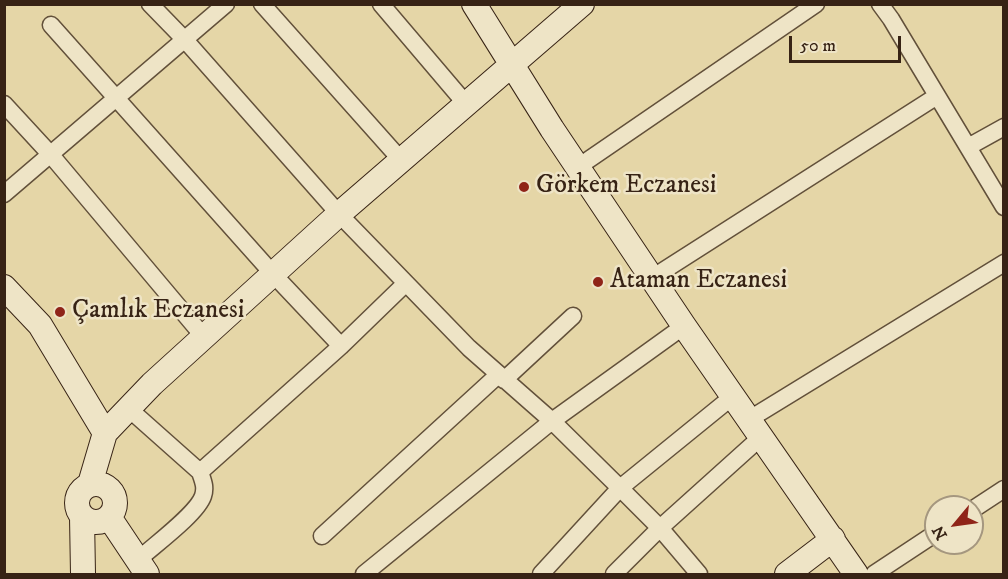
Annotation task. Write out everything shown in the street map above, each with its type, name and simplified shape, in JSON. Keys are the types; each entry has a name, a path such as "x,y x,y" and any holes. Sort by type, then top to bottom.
{"street":[{"path":"150,4 186,40 339,214 405,283 470,348 552,421 620,488 660,528 699,574"},
{"path":"4,194 226,4"},
{"path":"262,4 402,160"},
{"path":"381,4 466,104"},
{"path":"474,4 578,167 684,326 856,574"},
{"path":"90,484 105,433 128,408 339,214 582,4"},
{"path":"578,167 816,4"},
{"path":"880,4 1004,207"},
{"path":"51,25 273,274 341,346"},
{"path":"652,278 937,96"},
{"path":"4,104 51,155 204,337"},
{"path":"968,147 1004,127"},
{"path":"614,574 754,429 1004,263"},
{"path":"200,472 341,346 405,283"},
{"path":"4,286 40,325 105,433"},
{"path":"322,536 573,316"},
{"path":"364,574 552,421 684,326"},
{"path":"541,574 620,488 732,397"},
{"path":"109,517 142,567 200,501 204,487 200,472 128,408"},
{"path":"82,517 91,522 101,522 109,517 114,509 115,501 112,493 99,484 90,484 81,489 77,498 77,508 82,517 83,574"},
{"path":"984,502 1004,489"},
{"path":"787,574 832,539"},
{"path":"874,574 924,541"}],"place":[{"name":"Görkem Eczanesi","path":"524,187"},
{"name":"Ataman Eczanesi","path":"598,282"},
{"name":"Çamlık Eczanesi","path":"60,312"}]}
